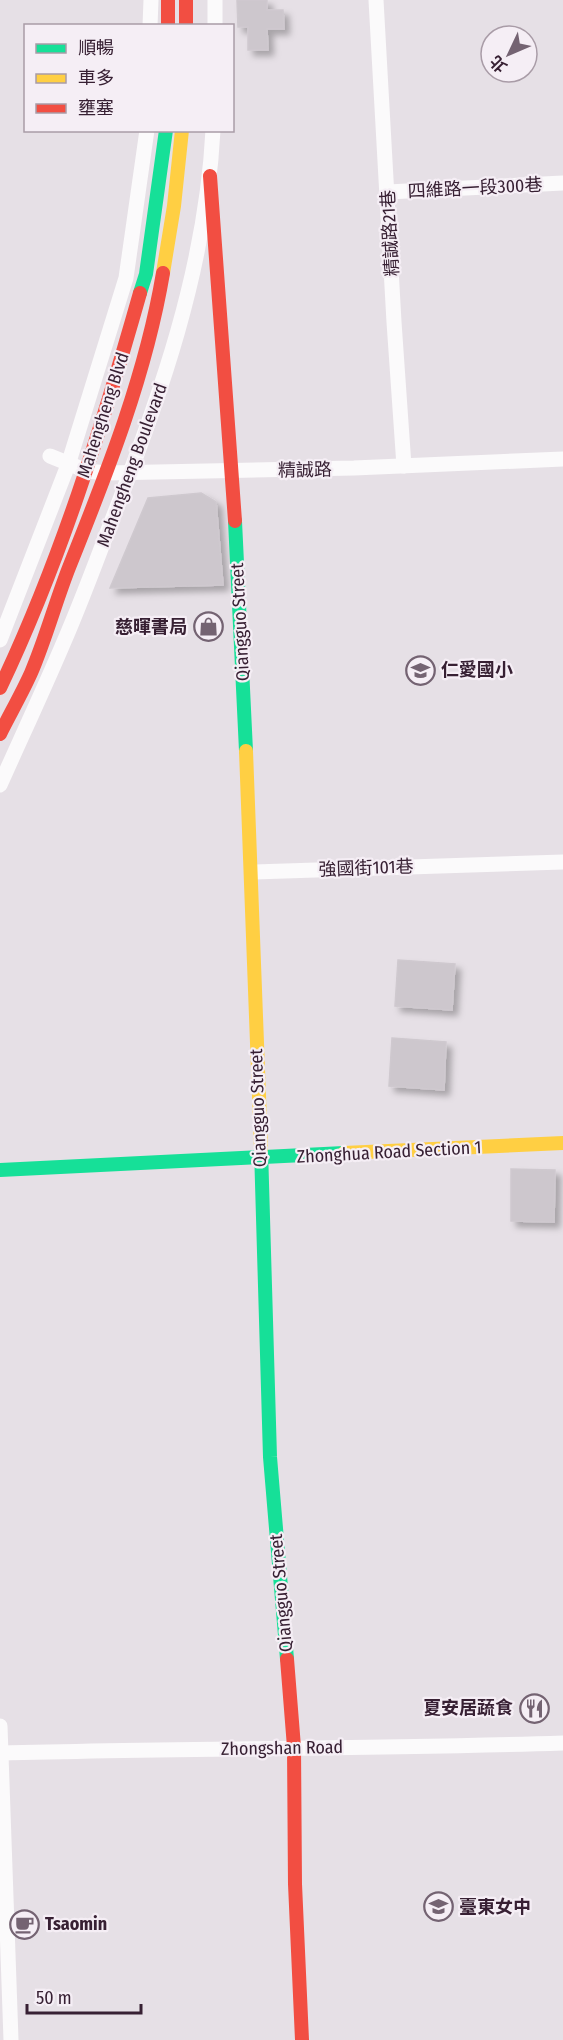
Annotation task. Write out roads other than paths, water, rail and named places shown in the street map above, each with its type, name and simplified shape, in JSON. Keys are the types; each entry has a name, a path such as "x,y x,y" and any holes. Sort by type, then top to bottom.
{"street":[{"path":"150,24 151,0"},
{"path":"168,0 168,24"},
{"path":"186,0 186,24"},
{"path":"215,0 215,24"},
{"name":"精誠路21巷","path":"376,0 404,466"},
{"path":"0,640 68,465 126,278 147,132"},
{"name":"Mahengheng Blvd","path":"0,688 7,656 87,471 146,274 166,132"},
{"name":"Mahengheng Boulevard","path":"0,734 31,672 107,473 144,357 174,206 182,132"},
{"name":"Mahengheng Boulevard","path":"0,785 47,680 131,473 174,349 197,258 210,176 213,132"},
{"name":"Qiangguo Street","path":"210,176 233,472 252,872 270,1457 294,1747 295,1884 302,2040"},
{"name":"四維路一段300巷","path":"388,192 563,183"},
{"path":"152,325 178,329"},
{"name":"精誠路","path":"50,456 87,471 107,473 233,472 563,459"},
{"path":"31,672 47,680"},
{"name":"強國街101巷","path":"252,872 563,862"},
{"name":"Zhonghua Road Section 1","path":"0,1170 563,1143"},
{"path":"0,1726 11,2040"},
{"name":"Zhongshan Road","path":"1,1753 294,1747 410,1748 563,1743"}],"place":[{"name":"慈暉書局","path":"208,627"},
{"name":"仁愛國小","path":"420,670"},
{"name":"夏安居蔬食","path":"534,1708"},
{"name":"臺東女中","path":"438,1907"},
{"name":"Tsaomin","path":"24,1924"}]}
